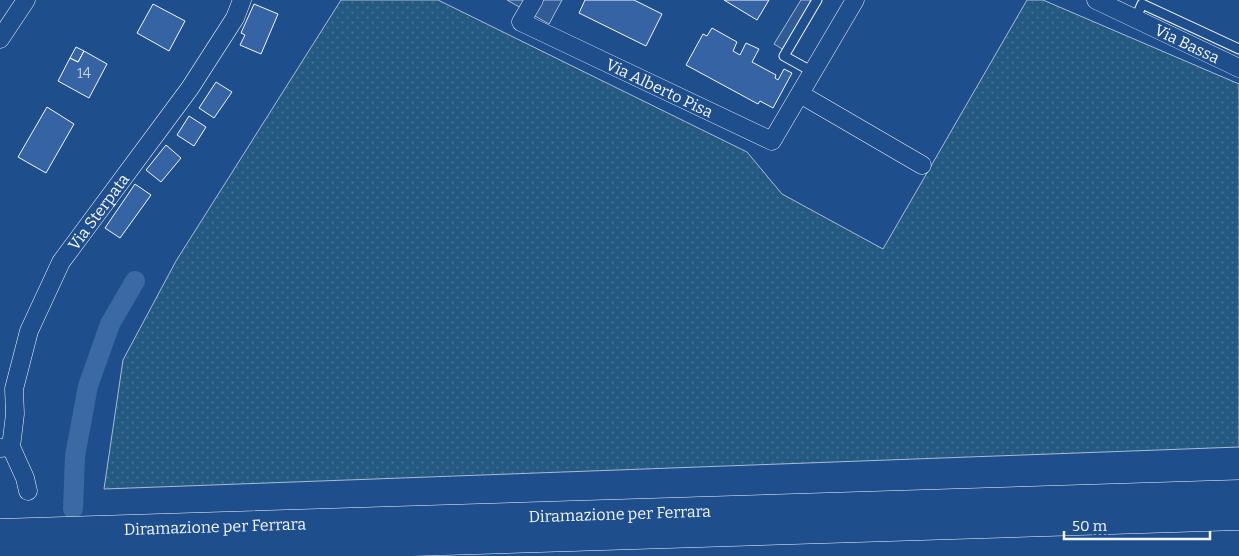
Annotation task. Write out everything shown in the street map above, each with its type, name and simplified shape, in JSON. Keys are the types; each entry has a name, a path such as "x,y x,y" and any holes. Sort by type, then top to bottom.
{"highway":[{"name":"Diramazione per Ferrara","path":"0,533 1239,494"},
{"name":"Diramazione per Ferrara","path":"0,555 1239,516"}],"street":[{"path":"0,39 26,0"},
{"name":"Via Sterpata","path":"28,491 24,478 5,448 15,414 14,389 29,332 61,262 190,88 235,18 242,0"},
{"name":"Via Alberto Pisa","path":"534,0 521,22 772,141 855,0"},
{"name":"Via Bassa","path":"1096,0 1239,68"},
{"path":"800,94 922,165"}],"lane":[{"path":"813,72 784,56 817,0"},
{"name":"Via Bassa","path":"1135,20 1142,4 1239,49"}],"shaded area":[{"path":"341,0 438,0 747,152 782,194 883,249 1027,0 1043,0 1239,84 1239,447 104,489 123,360 176,261"},
{"path":"507,0 562,0 549,24"},
{"path":"801,0 815,0 784,50 774,44"}],"building":[{"path":"585,0 634,0 662,14 646,46 579,13"},
{"path":"724,0 769,0 757,20"},
{"path":"153,4 185,21 169,51 137,33"},
{"path":"254,4 278,14 261,54 240,45 245,35 241,33"},
{"path":"712,28 737,42 733,51 740,55 746,43 759,49 752,62 776,75 775,78 778,80 784,69 792,73 773,108 760,101 758,104 686,65 703,34 707,36"},
{"path":"76,47 84,51 78,62 70,58"},
{"path":"84,51 107,64 89,98 58,81 70,58 78,62"},
{"path":"216,82 232,92 214,118 199,108"},
{"path":"47,107 74,124 46,173 18,157"},
{"path":"189,116 206,127 194,146 177,135"},
{"path":"166,145 181,158 161,182 146,170"},
{"path":"135,184 151,195 120,238 105,228"}],"waterway":[{"path":"73,509 75,456 88,386 110,324 135,281"}]}
